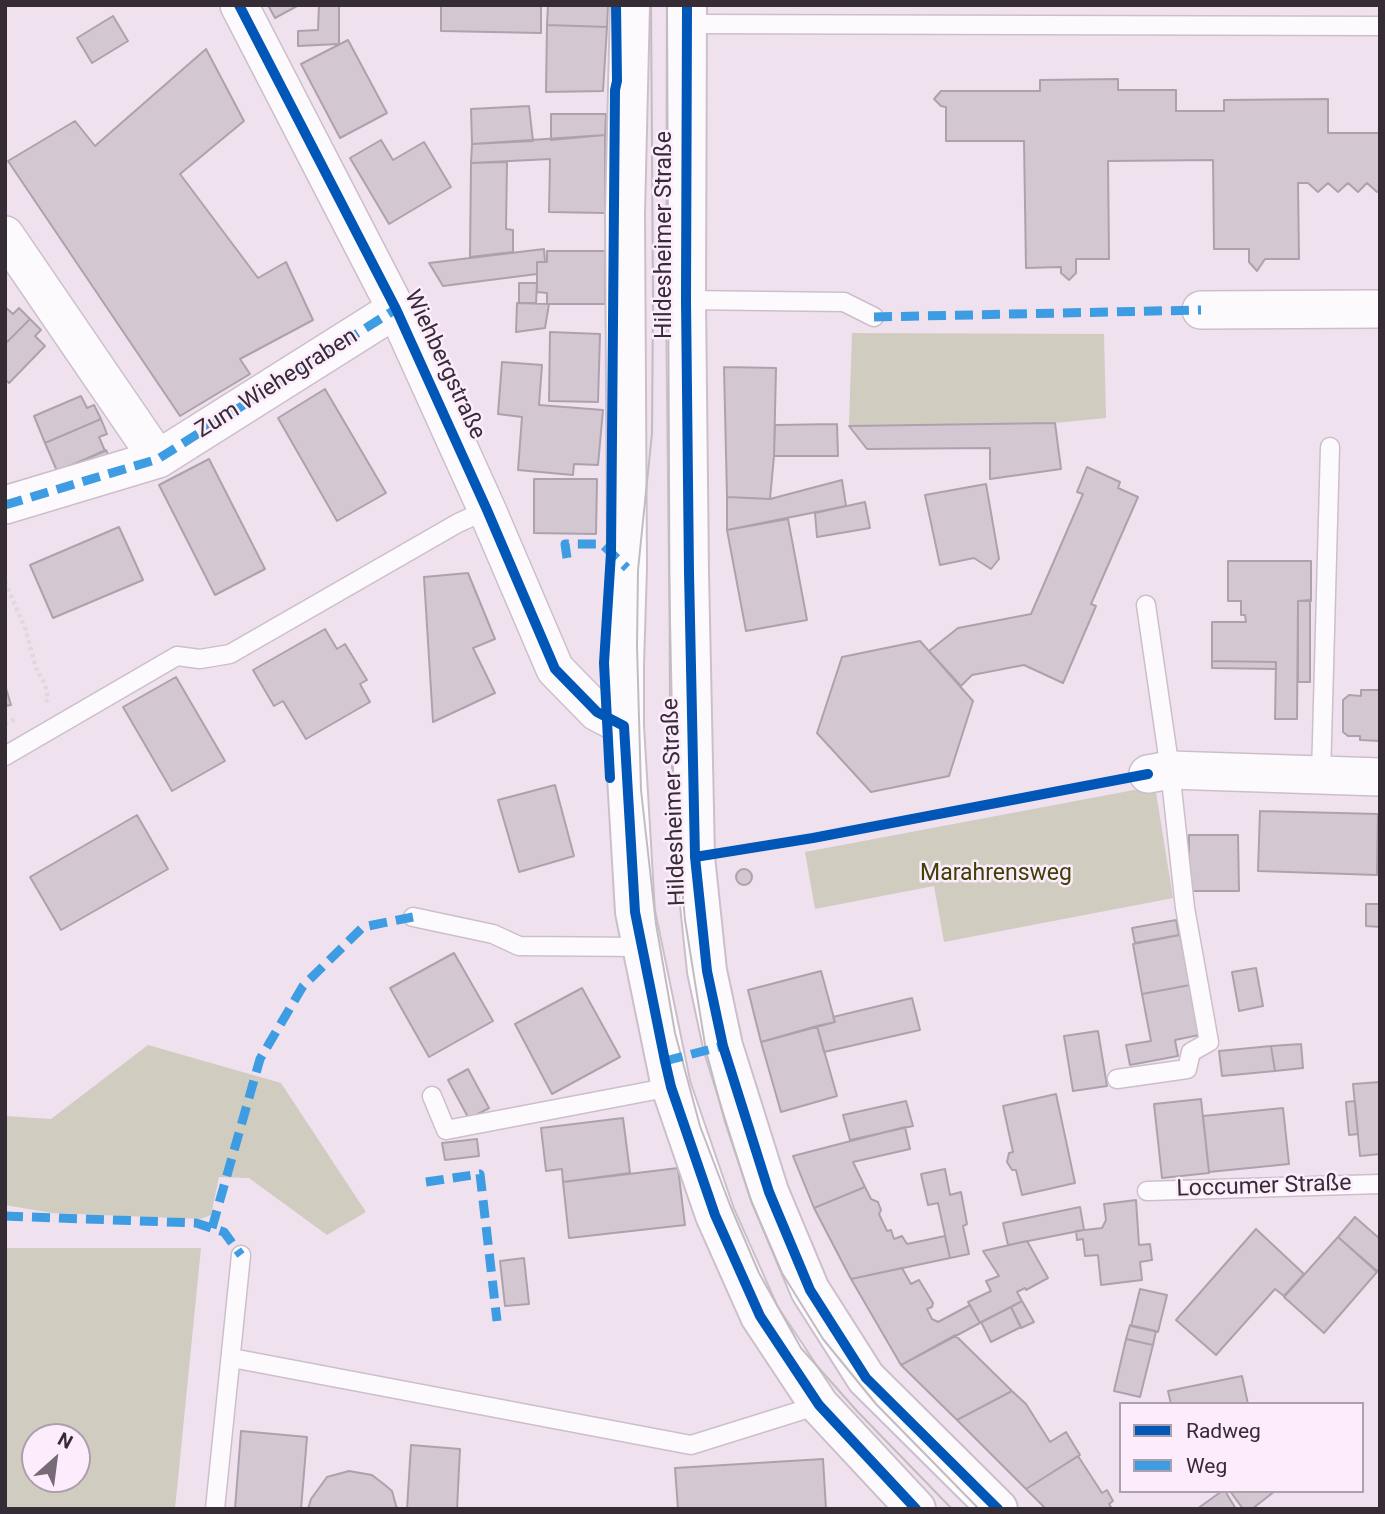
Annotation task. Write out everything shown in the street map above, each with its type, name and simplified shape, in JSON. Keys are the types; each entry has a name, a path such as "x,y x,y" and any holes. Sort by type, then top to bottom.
{"main road":[{"name":"Hildesheimer Straße","path":"630,5 625,213 628,568 624,726 635,912 671,1087 715,1215 760,1316 819,1405 916,1509"},
{"name":"Hildesheimer Straße","path":"687,15 686,300 695,857 707,971 723,1046 769,1192 810,1290 866,1378 998,1509"}],"street":[{"name":"Wiehbergstraße","path":"239,5 396,309 555,669 597,712 624,726"},
{"path":"5,235 158,459"},
{"name":"Zum Wiehegraben","path":"5,505 158,459 396,309"},
{"path":"1200,310 1380,309"},
{"path":"1159,772 1380,778"}],"lane":[{"path":"687,15 1380,26"},
{"path":"686,300 844,302 874,317"},
{"path":"1321,776 1330,447"},
{"path":"5,756 177,656 200,659 230,654 458,523 487,510"},
{"path":"1117,1079 1187,1069 1191,1052 1209,1042 1159,772 1146,605"},
{"path":"413,917 494,933 519,946 642,947"},
{"path":"432,1096 446,1130 671,1087"},
{"name":"Loccumer Straße","path":"1147,1191 1380,1184"},
{"path":"215,1509 241,1255"},
{"path":"232,1358 691,1445 819,1405"}],"path":[{"path":"5,582 25,628 48,699"}],"green space":[{"path":"852,333 1104,334 1106,418 1055,423 849,426"},
{"name":"Marahrensweg","path":"1155,786 1173,898 944,942 934,886 815,909 805,852"},
{"path":"148,1045 281,1083 366,1212 327,1235 249,1178 219,1177 211,1215 201,1219 52,1213 5,1205 5,1116 51,1119"},
{"path":"5,1248 201,1248 175,1509 5,1509"}],"building":[{"path":"268,5 299,5 275,18"},
{"path":"319,5 339,5 339,44 298,46 298,31 318,30"},
{"path":"441,5 541,5 541,33 441,31"},
{"path":"548,5 608,5 607,27 547,25"},
{"path":"113,16 128,41 92,63 77,38"},
{"path":"547,25 607,27 603,91 546,92"},
{"path":"348,40 387,113 340,138 301,64"},
{"path":"206,49 244,121 180,174 258,278 286,262 313,320 240,359 250,374 180,416 8,161 75,121 95,146"},
{"path":"1118,79 1118,90 1176,90 1176,111 1224,111 1224,100 1328,99 1328,133 1380,133 1380,190 1377,192 1367,183 1358,192 1348,183 1338,192 1328,183 1318,192 1308,183 1298,183 1299,259 1265,259 1257,271 1249,262 1249,249 1214,249 1213,160 1108,161 1109,259 1076,259 1076,273 1069,280 1061,273 1061,267 1026,268 1024,141 946,141 946,107 934,99 941,91 1040,91 1040,80"},
{"path":"529,106 533,141 472,144 471,109"},
{"path":"551,114 606,114 605,135 551,140"},
{"path":"605,135 605,213 549,212 550,159 471,163 472,144"},
{"path":"381,140 393,160 424,142 451,187 389,224 350,158"},
{"path":"507,162 506,229 513,230 513,252 470,257 471,163"},
{"path":"544,249 545,262 537,262 537,274 443,286 429,263"},
{"path":"547,251 605,251 605,304 547,304 547,293 537,292 537,262 547,262"},
{"path":"519,283 537,283 536,303 519,303"},
{"path":"517,303 549,304 545,328 516,332"},
{"path":"5,307 13,314 19,308 30,319 5,344"},
{"path":"30,319 41,330 35,336 45,346 9,383 5,379 5,344"},
{"path":"550,332 600,334 598,402 549,401"},
{"path":"502,362 542,365 539,405 603,410 598,465 574,464 573,475 518,470 522,417 498,414"},
{"path":"724,367 776,368 770,499 727,497"},
{"path":"325,389 386,493 337,521 278,418"},
{"path":"81,396 87,408 94,405 101,419 45,443 34,416"},
{"path":"101,419 107,434 99,437 105,451 57,471 45,443"},
{"path":"1055,423 1061,469 990,479 990,448 867,449 849,426"},
{"path":"837,424 838,456 774,456 775,425"},
{"path":"106,450 112,463 87,474 81,461"},
{"path":"209,459 265,569 215,595 159,485"},
{"path":"1087,467 1120,482 1118,488 1138,497 1091,604 1096,606 1063,683 1024,665 972,675 961,686 929,651 958,628 1031,614 1083,494 1077,492"},
{"path":"534,479 597,479 596,534 534,533"},
{"path":"842,480 846,506 727,530 727,497 770,499"},
{"path":"986,484 999,559 991,569 974,558 940,565 925,495"},
{"path":"865,502 870,528 817,537 815,513"},
{"path":"788,519 807,620 746,631 727,530"},
{"path":"119,527 143,580 53,618 30,565"},
{"path":"1228,561 1311,561 1311,601 1298,601 1297,719 1275,719 1276,662 1212,661 1212,622 1246,622 1245,615 1241,615 1241,601 1228,601"},
{"path":"468,573 495,639 473,648 495,693 433,722 424,577"},
{"path":"1310,600 1310,682 1298,682 1298,601"},
{"path":"325,629 337,649 345,644 367,680 360,684 370,702 306,739 283,701 274,706 253,670"},
{"path":"920,641 973,701 949,776 871,792 817,733 842,657"},
{"path":"1212,661 1276,662 1276,669 1212,668"},
{"path":"176,677 225,761 172,791 123,707"},
{"path":"5,685 11,705 5,706"},
{"path":"1361,690 1380,690 1380,741 1360,740 1360,736 1348,736 1343,732 1343,700 1349,695 1361,696"},
{"path":"555,785 574,856 519,872 498,800"},
{"path":"1260,811 1378,814 1377,875 1258,871"},
{"path":"137,815 168,869 61,930 30,877"},
{"path":"1189,835 1238,835 1239,891 1189,891"},
{"path":"744,869 752,877 744,885 736,877"},
{"path":"1366,904 1380,904 1380,927 1366,926"},
{"path":"1176,920 1179,935 1135,943 1132,928"},
{"path":"1180,935 1190,985 1142,994 1133,944"},
{"path":"454,953 493,1021 429,1057 390,988"},
{"path":"1256,968 1263,1006 1239,1011 1232,972"},
{"path":"821,971 835,1022 761,1042 748,990"},
{"path":"1190,985 1199,1035 1175,1040 1178,1056 1130,1065 1126,1045 1151,1041 1142,994"},
{"path":"582,988 620,1057 552,1094 515,1024"},
{"path":"912,998 920,1030 824,1052 817,1026 835,1022 833,1017"},
{"path":"817,1026 837,1096 781,1112 761,1042"},
{"path":"1098,1031 1107,1086 1073,1091 1064,1036"},
{"path":"1301,1044 1303,1068 1275,1071 1271,1046"},
{"path":"1271,1046 1275,1071 1222,1076 1219,1051"},
{"path":"468,1069 489,1108 469,1119 448,1080"},
{"path":"1380,1082 1380,1154 1360,1156 1353,1084"},
{"path":"1056,1094 1075,1183 1022,1195 1016,1170 1012,1170 1007,1162 1009,1153 1013,1152 1003,1106"},
{"path":"1201,1099 1209,1173 1162,1178 1154,1104"},
{"path":"906,1101 913,1126 850,1140 843,1115"},
{"path":"1355,1101 1358,1134 1349,1135 1346,1102"},
{"path":"1283,1108 1289,1164 1209,1172 1203,1116"},
{"path":"623,1118 630,1173 563,1182 562,1169 546,1171 541,1128"},
{"path":"905,1127 910,1149 853,1162 865,1187 814,1208 793,1156"},
{"path":"477,1139 479,1156 445,1160 442,1143"},
{"path":"678,1168 685,1225 569,1238 563,1182"},
{"path":"945,1169 950,1195 961,1192 967,1224 963,1226 969,1254 950,1258 938,1203 928,1205 921,1174"},
{"path":"865,1187 871,1199 878,1202 881,1210 879,1214 894,1239 902,1236 907,1244 945,1236 950,1258 851,1279 814,1208"},
{"path":"1136,1200 1139,1245 1150,1244 1152,1260 1140,1262 1142,1280 1101,1285 1098,1255 1085,1256 1083,1239 1077,1240 1076,1231 1102,1228 1106,1220 1104,1204"},
{"path":"1080,1207 1084,1230 1008,1245 1003,1223"},
{"path":"1355,1217 1380,1239 1380,1268 1377,1271 1338,1237"},
{"path":"1256,1229 1304,1274 1284,1296 1275,1289 1216,1355 1176,1320"},
{"path":"1338,1237 1377,1272 1324,1333 1284,1297"},
{"path":"1027,1241 1048,1278 1017,1292 1022,1301 980,1323 968,1302 991,1291 986,1281 999,1276 983,1251"},
{"path":"524,1258 529,1304 505,1306 500,1261"},
{"path":"902,1268 911,1284 919,1280 933,1303 932,1307 927,1309 932,1319 938,1322 970,1305 980,1323 901,1365 851,1279"},
{"path":"1140,1289 1167,1295 1158,1332 1131,1326"},
{"path":"1022,1301 1034,1322 1021,1328 1011,1307"},
{"path":"1011,1307 1021,1327 991,1342 981,1322"},
{"path":"1130,1325 1156,1331 1153,1345 1126,1339"},
{"path":"955,1335 1012,1391 957,1420 901,1365"},
{"path":"1126,1339 1153,1345 1140,1397 1114,1391"},
{"path":"1242,1376 1248,1402 1171,1402 1168,1391"},
{"path":"1012,1391 1026,1404 1050,1442 1066,1432 1080,1455 1026,1489 957,1420"},
{"path":"241,1431 307,1437 301,1509 235,1509"},
{"path":"411,1445 460,1449 457,1509 407,1509"},
{"path":"1078,1456 1102,1493 1107,1490 1113,1501 1109,1504 1112,1509 1046,1509 1026,1489"},
{"path":"823,1459 826,1509 678,1509 675,1468"},
{"path":"349,1471 372,1475 385,1485 392,1491 397,1509 308,1509 311,1499 327,1477"},
{"path":"1219,1493 1226,1493 1236,1509 1197,1509"},
{"path":"1231,1493 1272,1493 1252,1509 1243,1509"}],"tram line":[{"path":"651,5 652,433 638,570 637,646 641,790 656,924 675,1033 700,1126 730,1205 759,1273 801,1348 857,1411 952,1509"},
{"path":"667,5 670,713 673,790 685,920 706,1051 725,1122 752,1203 782,1273 823,1339 876,1404 979,1509"}],"marked path":[{"path":"5,505 158,459 396,309"},
{"path":"874,317 1201,310"},
{"path":"567,558 565,544 602,544 627,568"},
{"path":"212,1228 260,1059 303,986 363,927 413,917"},
{"path":"665,1061 723,1046"},
{"path":"426,1182 480,1174 497,1321"},
{"path":"5,1216 196,1223 224,1232 241,1255"}],"cycle path":[{"path":"239,5 396,309 555,669 597,712 624,726 635,912 665,1061 671,1087 715,1215 760,1316 819,1405 916,1509"},
{"path":"610,778 604,663 611,553 616,5"},
{"path":"687,5 689,572 695,857 707,971 723,1046 769,1192 810,1290 866,1378 998,1509"},
{"path":"695,857 813,838 1148,774"}]}
